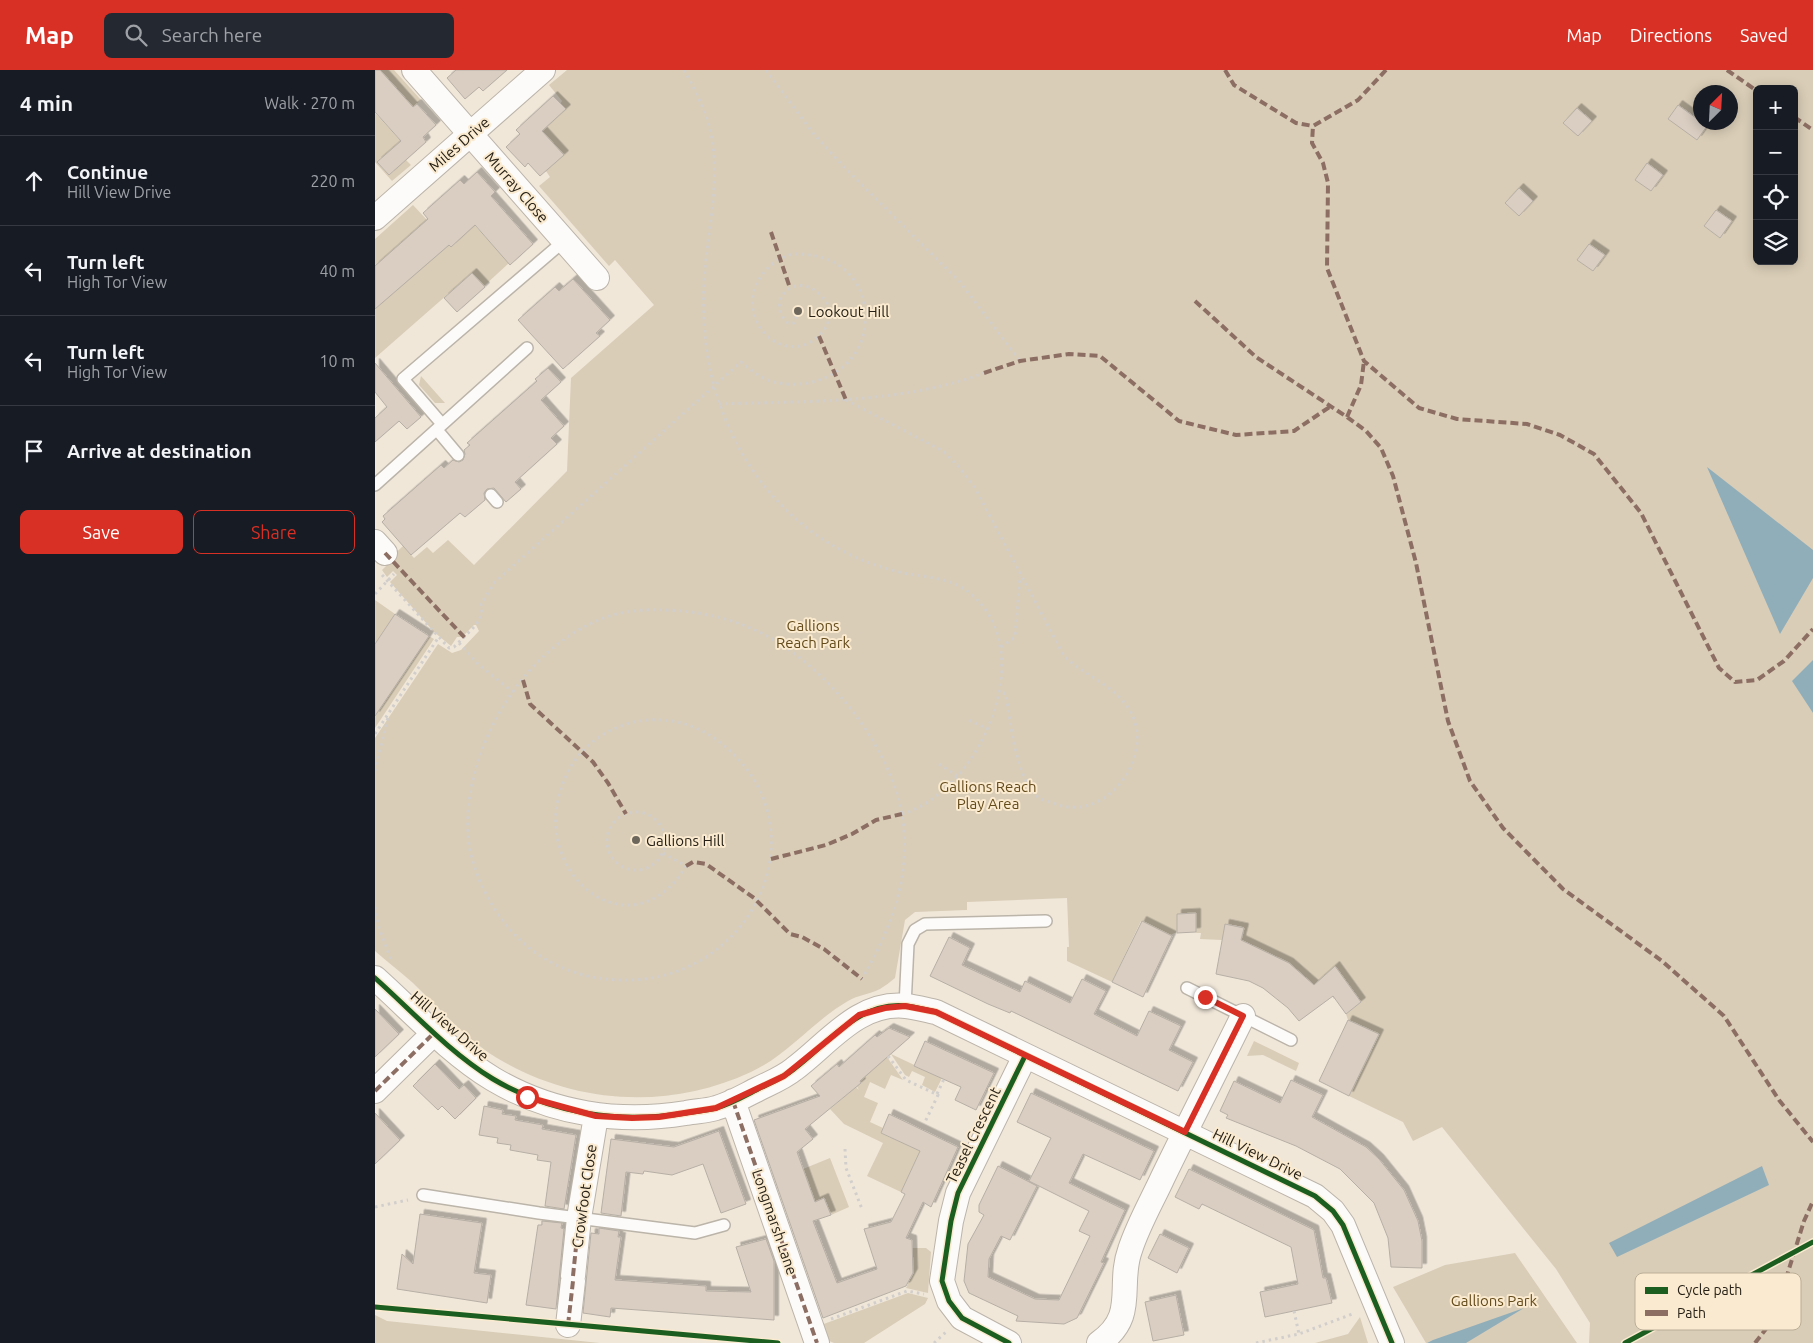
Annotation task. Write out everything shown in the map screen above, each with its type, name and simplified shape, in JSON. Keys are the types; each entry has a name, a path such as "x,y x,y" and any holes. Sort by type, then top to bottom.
{"street":[{"name":"Murray Close","path":"414,70 597,278"},
{"name":"Miles Drive","path":"375,218 543,70"},
{"name":"Hill View Drive","path":"385,972 435,1032 457,1052 493,1078 527,1097 596,1116 659,1117 716,1108 789,1073 859,1015 885,1008 905,1006 936,1012 1315,1196 1333,1211 1348,1236 1392,1343"},
{"path":"1099,1343 1109,1336 1122,1318 1126,1304 1125,1273 1129,1251 1185,1132 1243,1016"},
{"path":"375,1090 435,1032"},
{"name":"Teasel Crescent","path":"1009,1343 962,1318 949,1301 942,1281 951,1221 959,1193 1025,1056"},
{"name":"Longmarsh Lane","path":"733,1101 814,1334"},
{"name":"Crowfoot Close","path":"569,1325 579,1218 596,1116"}],"lane":[{"path":"458,455 403,379 564,241"},
{"path":"376,484 527,348"},
{"path":"905,1006 908,944 915,930 925,924 1046,921"},
{"path":"1187,988 1291,1040"},
{"path":"423,1195 695,1233 725,1226"}],"path":[{"path":"684,70 705,114 713,143 714,206 705,269 703,327 719,404 739,449 756,477 780,505 805,528 835,548 871,563 899,572 935,577 956,584 971,593 986,610 998,631 1001,647 999,691 987,729 977,751 957,776 940,793 915,810 902,814"},
{"path":"766,70 813,133 843,166 960,282 1020,360"},
{"path":"385,559 387,581 449,648 459,643 476,625 482,614 481,604 495,582 741,362 759,376 768,380 796,385 814,383 834,374 851,359 863,340 866,320 865,301 856,282 845,268 830,259 813,254 795,254 771,265 758,279 753,292 753,316 759,328 776,343 789,347 807,344 822,333 828,324 827,303 815,289 803,284 790,288 782,296 779,306 784,319 788,323 794,323 798,311"},
{"path":"719,404 846,400 923,390 958,383 984,373"},
{"path":"846,400 929,443 958,466 975,488 1065,656 1081,671 1106,686 1127,706 1135,724 1136,748 1131,768 1115,791 1098,803 1081,808 1061,807 1038,798 1027,780 1015,752 1006,694 999,691"},
{"path":"375,594 387,581 385,559"},
{"path":"1001,647 1015,637 1020,575"},
{"path":"663,854 686,866 675,884 652,899 632,905 607,901 585,890 571,875 555,834 556,807 568,771 582,750 601,736 620,726 637,722 653,720 679,722 705,732 735,755 759,786 770,818 772,844 767,879 748,920 715,951 680,970 639,980 601,979 580,974 550,962 528,948 510,930 488,897 478,876 468,834 475,765 497,717 513,692 544,655 569,635 602,618 652,609 693,611 725,618 754,629 785,648 820,676 843,699 861,723 881,757 894,784 902,814 904,868 899,895 885,937 862,982"},
{"path":"375,734 438,638"},
{"path":"459,643 479,664 513,692"},
{"path":"375,771 389,714"},
{"path":"969,720 987,729"},
{"path":"939,764 957,776"},
{"path":"641,812 648,815 660,824 664,831 665,846 663,854 650,867 631,870 623,867 610,853 607,844 612,826 626,814 641,812"},
{"path":"375,907 385,972"},
{"path":"889,1056 906,1080 937,1094"},
{"path":"925,1122 944,1079"},
{"path":"845,1150 846,1168 862,1209"},
{"path":"375,1208 378,1205 394,1204"},
{"path":"814,1334 881,1298 907,1291 931,1296"},
{"path":"1294,1310 1299,1334"},
{"path":"1256,1343 1299,1334 1358,1312"}],"green space":[{"path":"380,70 394,70 421,100 413,107"},
{"path":"567,70 1813,70 1813,1343 1589,1343 1590,1323 1556,1269 1442,1127 1413,1141 1403,1122 1349,1096 1379,1035 1348,1020 1346,1014 1361,1002 1349,987 1334,999 1332,996 1327,1000 1299,972 1266,952 1240,943 1244,927 1226,924 1222,940 1200,939 1201,933 1196,933 1196,913 1177,914 1177,932 1170,935 1141,921 1112,982 1067,961 1067,947 1069,947 1067,898 967,902 967,910 915,912 905,920 895,978 886,985 876,991 852,999 835,1009 777,1057 751,1072 720,1084 688,1092 655,1097 622,1097 590,1093 558,1085 527,1074 497,1058 474,1042 413,983 375,951 375,738 438,644 452,653 461,650 479,631 476,625 474,625 462,637 457,637 451,646 434,632 390,582 397,575 393,571 387,577 382,570 388,564 386,562 403,546 414,558 427,547 433,553 448,540 474,565 567,471 571,378 654,305 615,260 609,266 539,186 550,177 546,171 563,155 542,131 562,101 549,85"},
{"path":"375,113 401,141 377,162 389,175 406,160 411,165 392,181 375,162"},
{"path":"413,205 427,220 375,266 375,239"},
{"path":"457,206 509,263 484,286 472,273 375,358 375,309 448,245"},
{"path":"421,376 445,403 435,403 419,385"},
{"path":"375,600 395,614 375,644"},
{"path":"429,636 434,639 375,728 375,716"},
{"path":"1254,1041 1299,1063 1296,1071 1263,1055 1247,1056"},
{"path":"891,1054 942,1078 935,1092 922,1085 925,1077 912,1071 909,1077 905,1075"},
{"path":"887,1057 903,1080 891,1075 885,1089 870,1082 864,1097 878,1103 870,1122 883,1128 881,1133 891,1138 929,1133 901,1192 867,1176 883,1143 844,1124 830,1109 856,1087 859,1090 855,1083"},
{"path":"830,1158 849,1207 831,1215 824,1199 815,1202 803,1169"},
{"path":"912,1248 926,1248 931,1252 928,1293 906,1288 913,1273"},
{"name":"Gallions Park","path":"1515,1253 1577,1343 1426,1343 1393,1287 1445,1265"},
{"path":"908,1293 928,1298 925,1304 864,1343 834,1343 827,1340 821,1325"},
{"path":"375,1315 387,1321 600,1343 375,1343"},
{"path":"1360,1317 1368,1343 1315,1343 1348,1334"}],"water":[{"path":"1707,467 1813,550 1813,578 1780,634"},
{"path":"1813,660 1813,713 1792,681"},
{"path":"1762,1166 1769,1185 1617,1257 1609,1243"},
{"path":"1524,1308 1466,1343 1427,1343 1433,1340"}],"building":[{"path":"375,70 380,70 413,107 417,104 436,125 423,137 426,142 389,175 377,162 401,141 375,112"},
{"path":"456,70 507,70 483,91 479,87 465,99 447,78"},
{"path":"553,96 566,109 542,131 564,155 540,176 528,163 525,167 506,147 520,134 516,130"},
{"path":"1678,105 1693,116 1693,130 1704,130 1697,140 1668,119"},
{"path":"1577,108 1592,121 1578,136 1563,123"},
{"path":"1647,163 1663,175 1651,191 1635,180"},
{"path":"477,172 495,192 491,196 533,244 510,265 475,225 375,309 375,266 428,219 423,213 460,180 464,184"},
{"path":"1519,188 1533,201 1519,216 1505,203"},
{"path":"1716,210 1732,221 1720,238 1704,226"},
{"path":"1589,244 1605,255 1593,271 1577,260"},
{"path":"472,273 485,287 457,312 444,298"},
{"path":"573,279 610,320 596,333 600,336 563,369 518,320 555,287 559,291"},
{"path":"375,363 421,417 407,429 399,421 375,442 375,418 387,407 375,392"},
{"path":"548,368 561,382 541,400 564,426 551,438 557,444 515,482 521,489 506,502 494,488 487,489 484,493 485,500 465,517 460,513 411,555 382,522 385,519 383,516 441,465 444,468 453,460 459,462 463,460 464,450 470,445 467,443 537,381 535,379"},
{"path":"395,614 429,636 375,716 375,644"},
{"path":"1196,913 1196,932 1177,933 1177,914"},
{"path":"1142,921 1172,936 1143,997 1112,982"},
{"path":"1225,924 1244,928 1241,940 1289,963 1314,985 1335,966 1361,1002 1346,1014 1333,996 1299,1021 1288,1008 1263,988 1249,981 1216,974"},
{"path":"949,937 970,948 962,965 1020,992 1025,981 1070,1003 1082,979 1106,991 1094,1014 1137,1036 1149,1011 1181,1026 1169,1050 1193,1062 1178,1091 1011,1011 1010,1013 988,1004 930,976"},
{"path":"375,1009 399,1034 375,1057"},
{"path":"1348,1020 1379,1034 1349,1096 1319,1081"},
{"path":"889,1028 910,1037 860,1081 861,1083 805,1129 813,1139 797,1152 815,1202 824,1198 831,1215 813,1221 837,1283 877,1269 864,1229 891,1222 905,1194 901,1192 920,1151 881,1133 889,1114 958,1147 931,1207 923,1202 906,1238 912,1240 913,1273 906,1286 823,1318 754,1120 820,1096 811,1086 837,1064 839,1067 875,1035 877,1037"},
{"path":"925,1041 994,1073 976,1110 955,1100 961,1087 914,1066"},
{"path":"435,1064 459,1089 464,1085 476,1098 455,1119 442,1106 438,1110 413,1086"},
{"path":"1291,1080 1323,1095 1312,1117 1366,1147 1379,1159 1404,1190 1418,1221 1422,1241 1422,1268 1391,1267 1388,1238 1374,1203 1340,1169 1296,1146 1226,1118 1228,1115 1220,1111 1234,1081 1280,1103"},
{"path":"1031,1093 1154,1151 1140,1180 1083,1154 1069,1183 1125,1210 1101,1262 1104,1263 1077,1318 1064,1324 1016,1321 1018,1316 969,1293 964,1281 968,1244 984,1215 979,1212 979,1205 998,1166 1037,1186 1010,1240 1001,1236 989,1259 988,1277 1035,1299 1059,1300 1090,1236 1079,1231 1089,1211 1029,1181 1051,1138 1017,1122"},
{"path":"484,1106 503,1110 502,1114 516,1116 515,1120 543,1125 542,1129 576,1135 564,1209 545,1206 551,1162 537,1160 538,1155 510,1150 511,1145 497,1143 498,1138 479,1135"},
{"path":"375,1113 400,1140 375,1164"},
{"path":"719,1131 746,1204 721,1213 703,1164 672,1175 644,1171 643,1174 626,1172 621,1216 601,1213 611,1139 674,1147"},
{"path":"1189,1169 1314,1230 1323,1278 1326,1278 1332,1303 1265,1317 1260,1292 1298,1284 1291,1247 1202,1204 1199,1209 1175,1197"},
{"path":"420,1214 482,1223 474,1273 491,1275 487,1303 397,1289 402,1254 413,1264"},
{"path":"542,1221 562,1223 561,1228 564,1229 556,1309 526,1305 538,1225 542,1225"},
{"path":"599,1228 619,1231 618,1237 621,1237 615,1280 706,1286 706,1291 751,1292 736,1247 766,1239 774,1261 774,1320 611,1308 610,1317 583,1313 591,1233 599,1234"},
{"path":"1160,1234 1189,1248 1177,1273 1148,1258"},
{"path":"1176,1295 1184,1335 1153,1341 1145,1302"}],"marked path":[{"path":"1225,70 1234,85 1296,123 1313,126"},
{"path":"1386,70 1358,100 1313,126 1312,143 1323,163 1328,183 1327,268 1364,361 1419,408 1457,419 1527,424 1560,435 1594,454 1641,513 1719,668 1735,682 1757,680 1784,661 1813,629"},
{"path":"1727,70 1753,88"},
{"path":"1798,120 1813,130"},
{"path":"771,232 790,288"},
{"path":"1195,301 1256,357 1347,417 1366,431 1381,448 1393,476 1416,563 1448,721 1470,781 1503,828 1563,889 1662,961 1724,1016 1779,1100 1813,1142"},
{"path":"819,336 846,400"},
{"path":"984,373 1020,361 1069,354 1100,356 1179,421 1236,435 1294,431 1331,406"},
{"path":"1347,417 1361,385 1364,361"},
{"path":"385,553 465,638"},
{"path":"523,680 530,704 593,762 626,814"},
{"path":"771,859 826,845 852,834 876,820 902,814"},
{"path":"686,866 693,862 706,864 754,898 790,934 802,937 824,949 862,979"},
{"path":"375,1091 435,1032"},
{"path":"733,1101 817,1343"},
{"path":"1788,1273 1804,1221 1813,1201"},
{"path":"573,1276 579,1218"},
{"path":"568,1325 573,1281"},
{"path":"1755,1343 1765,1330"}],"cycle path":[{"path":"375,978 461,1057 493,1079 539,1101 562,1108 611,1116 661,1116 713,1109 737,1100 785,1075 807,1059 845,1026 873,1010 889,1006 906,1006 936,1012 1315,1196 1333,1211 1343,1225 1392,1343"},
{"path":"1009,1343 962,1318 949,1301 942,1281 951,1221 958,1193 1025,1056"},
{"path":"1755,1273 1813,1242"},
{"path":"375,1307 778,1343"},
{"path":"1625,1343 1649,1330"}],"place":[{"name":"Lookout Hill","path":"798,311"},
{"name":"Gallions Hill","path":"636,840"}],"route":[{"path":"527,1097 596,1116 659,1117 716,1108 795,1069 859,1015 885,1008 905,1006 936,1012 1185,1132 1243,1016 1205,997"}],"park label":[{"name":"Gallions Reach Park","path":"813,634"},
{"name":"Gallions Reach Play Area","path":"988,794"}]}
